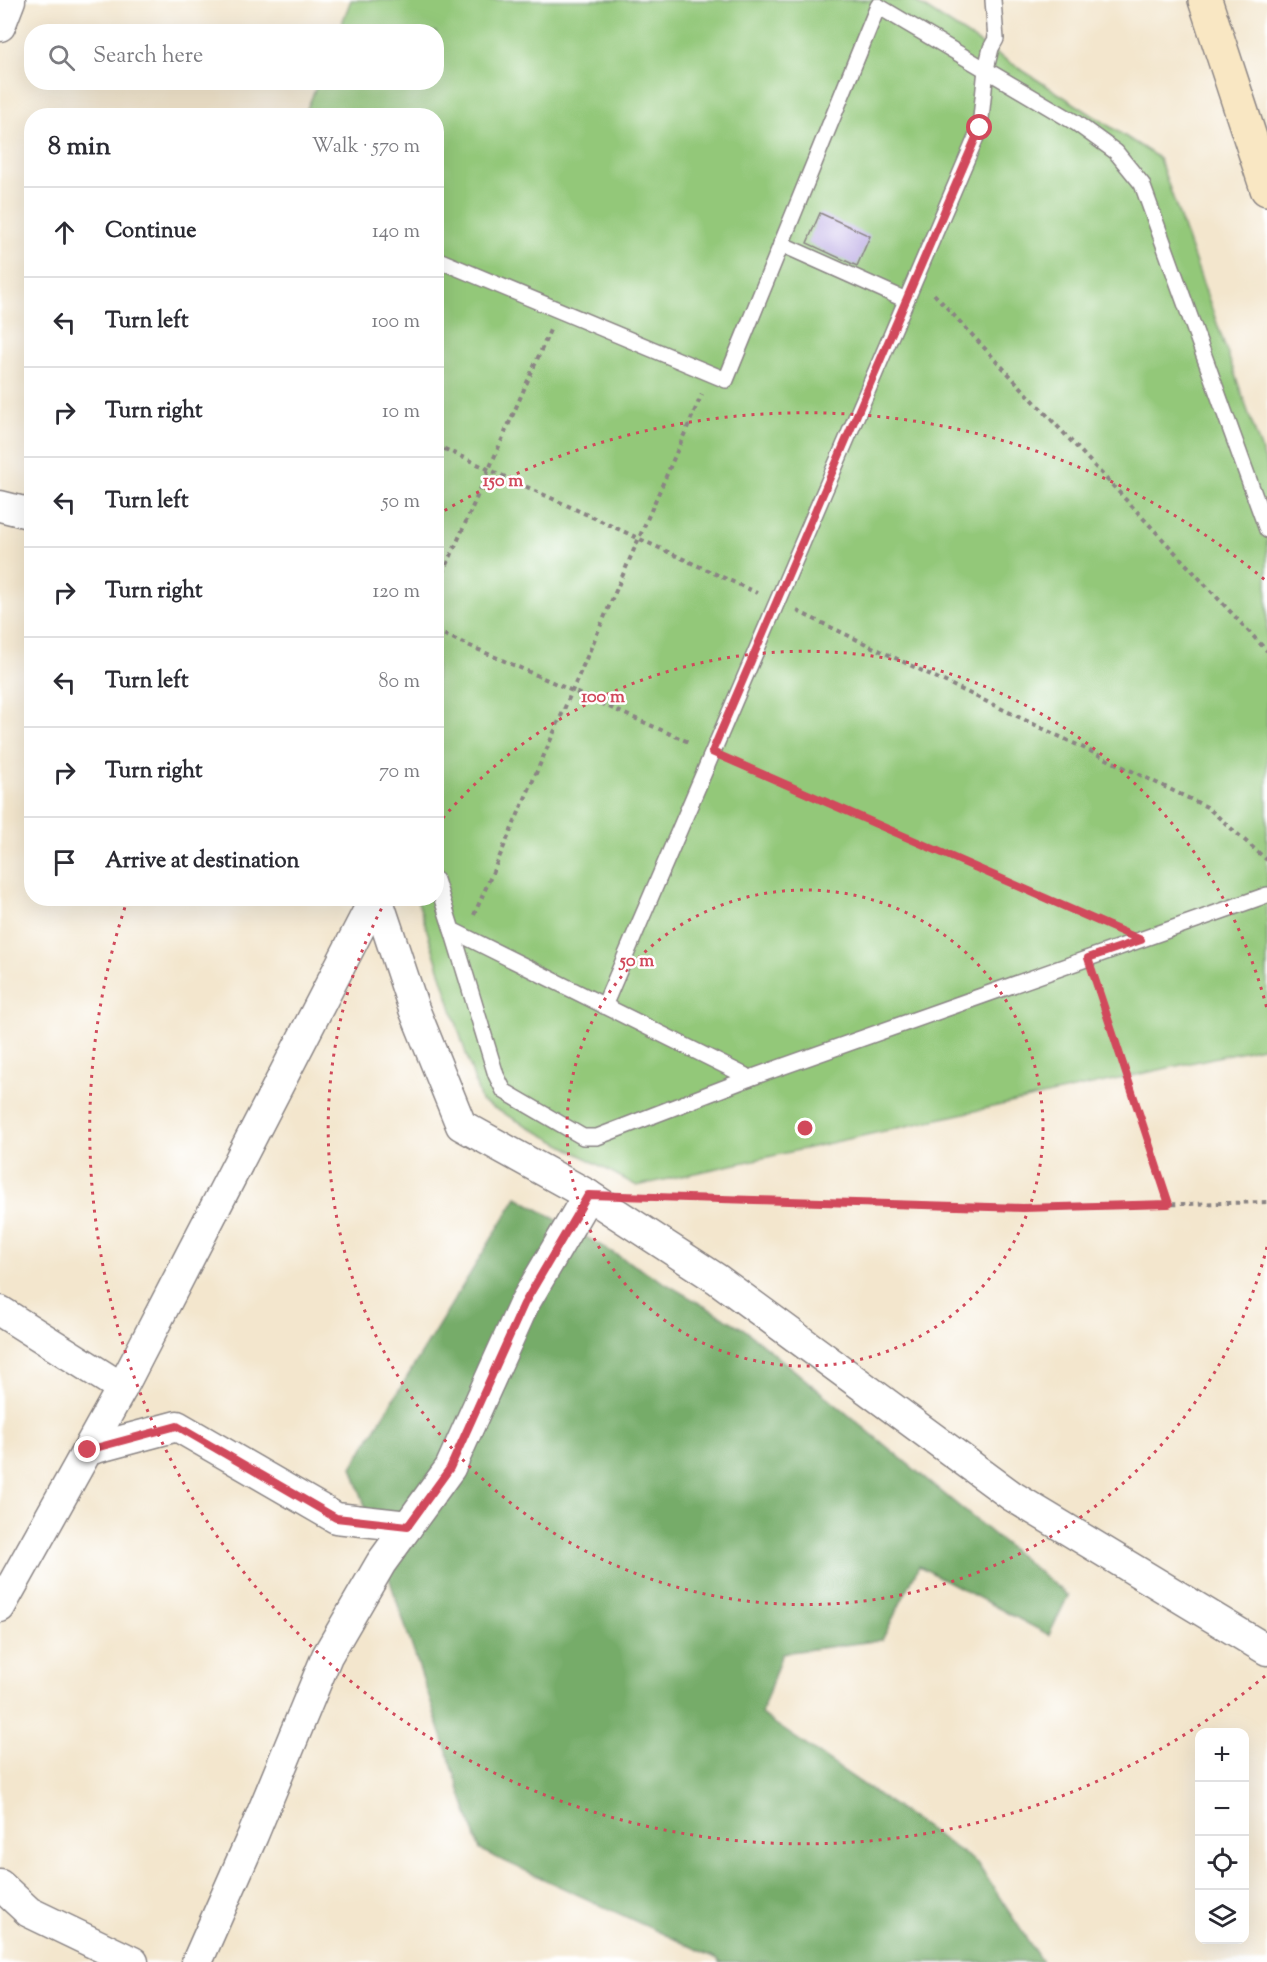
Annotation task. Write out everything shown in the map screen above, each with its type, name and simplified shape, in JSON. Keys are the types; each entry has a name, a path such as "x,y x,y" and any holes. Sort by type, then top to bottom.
{"street":[{"path":"0,27 10,0"},
{"path":"1205,0 1267,189"},
{"path":"0,506 24,512"},
{"path":"0,1607 122,1388 372,906"},
{"path":"379,906 414,1009 461,1125 588,1195 717,1279 1012,1496 1267,1650"},
{"path":"197,1962 253,1835 327,1656 381,1563 450,1468 524,1304 588,1195"},
{"path":"0,1311 122,1388"},
{"path":"88,1450 177,1426 336,1518 408,1526"},
{"path":"0,1885 29,1912 133,1962"}],"lane":[{"path":"604,1006 980,128 986,69 991,48 996,39 993,0"},
{"path":"444,262 726,380 879,6 1076,123 1116,152 1142,184 1267,530"},
{"path":"781,244 906,300"},
{"path":"444,899 459,934 496,1075 504,1091 584,1137 597,1137 750,1078 1267,895"},
{"path":"459,934 750,1078"}],"path":[{"path":"917,276 1267,651"},
{"path":"444,572 558,310"},
{"path":"459,934 572,691 711,374"},
{"path":"444,449 777,602 1207,807 1267,860"},
{"path":"444,635 1141,940"},
{"path":"1088,958 1169,1204"},
{"path":"647,1197 1023,1208 1267,1202"}],"green space":[{"path":"351,0 913,0 1159,158 1267,466 1267,1046 637,1186 481,1101 419,906 444,906 444,108 307,108 315,90 444,90 444,24 342,24"},
{"path":"517,1197 744,1329 1068,1596 1049,1635 919,1566 882,1640 782,1653 761,1714 977,1863 1042,1962 720,1962 718,1959 480,1850 352,1467"}],"building":[{"path":"820,213 870,236 857,266 807,243"}],"route":[{"path":"88,1450 177,1426 336,1518 408,1526 450,1468 524,1304 588,1195 1023,1208 1169,1204 1088,958 1141,940 712,752 980,128"}]}
